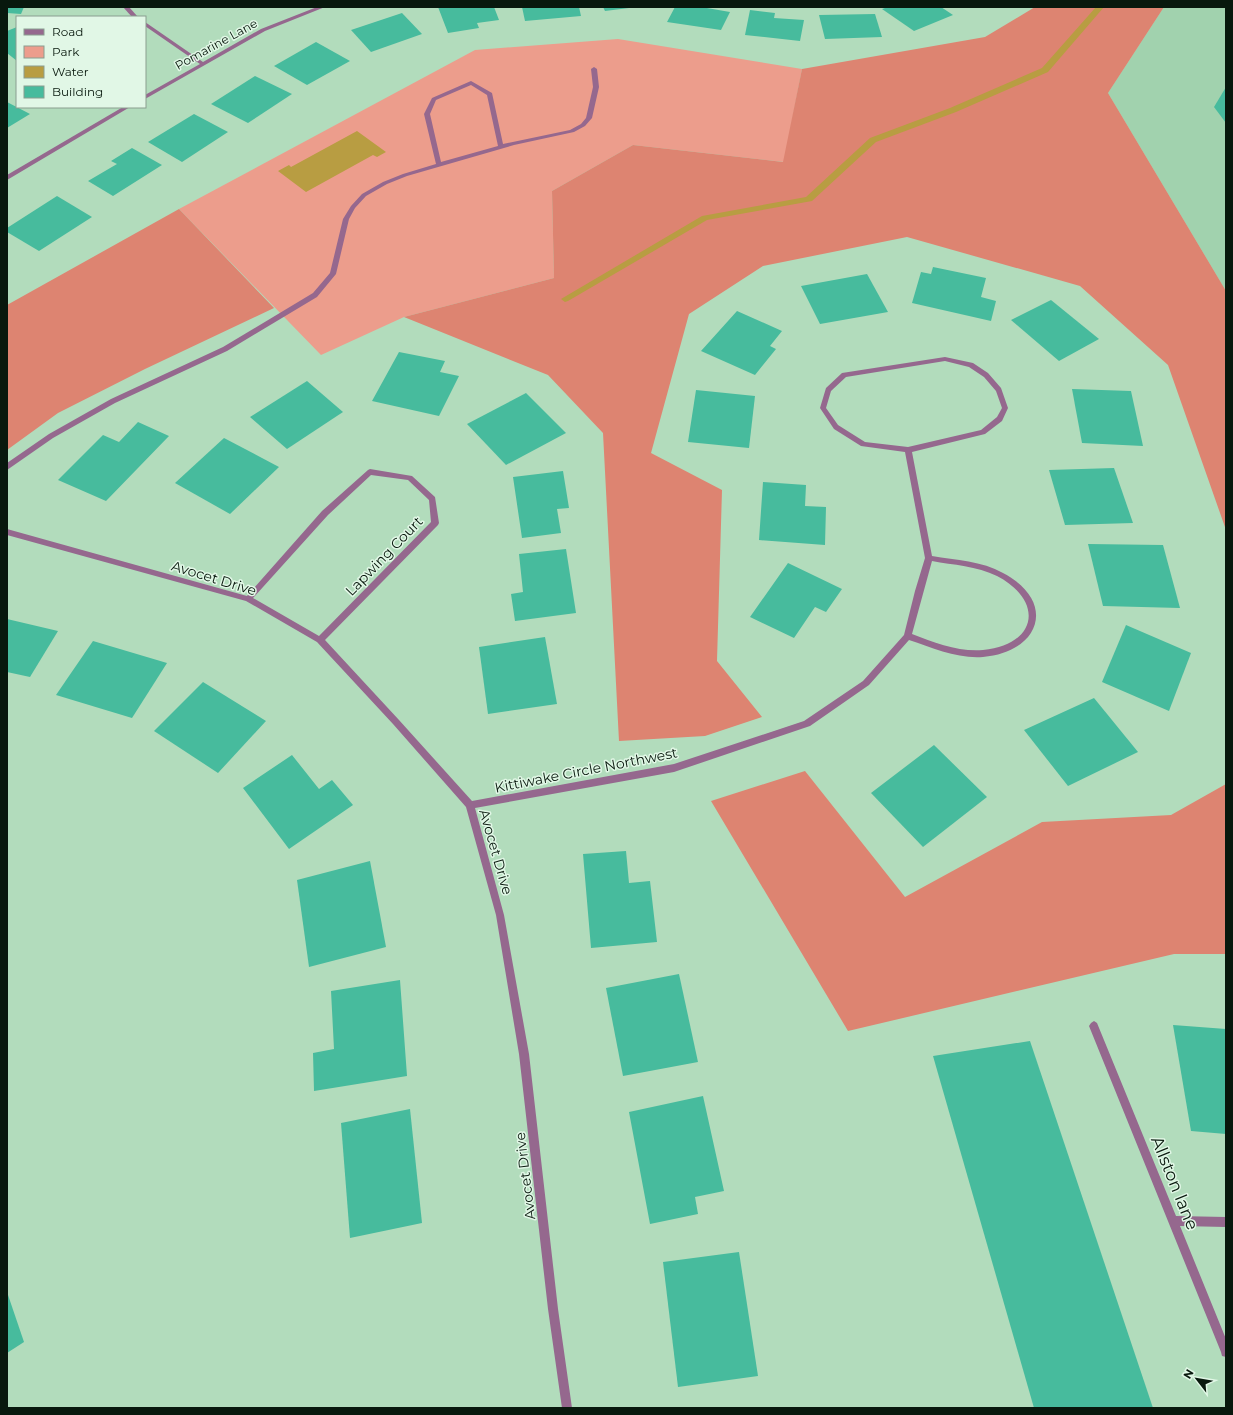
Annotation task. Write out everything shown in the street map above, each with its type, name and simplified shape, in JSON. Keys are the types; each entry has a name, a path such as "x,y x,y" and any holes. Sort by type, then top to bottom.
{"street":[{"path":"126,7 134,16"},
{"name":"Pomarine Lane","path":"146,96 202,63 263,30 322,7"},
{"path":"146,25 202,63"},
{"path":"7,467 51,436 113,401 225,349 315,295 333,274 346,219 353,207 364,195 385,183 439,165 501,146 572,131 583,125 589,118 596,87 594,69"},
{"path":"439,165 428,114 434,99 471,83 490,94 501,146"},
{"path":"7,178 125,108"},
{"path":"945,360 971,365 986,375 999,390 1005,408 1000,419 982,432 908,450 863,444 836,427 823,408 828,390 844,375 945,360"},
{"name":"Kittiwake Circle Northwest","path":"470,805 674,768 807,724 866,683 908,636 918,591 929,558 908,450"},
{"name":"Lapwing Court","path":"248,599 324,513 370,472 410,478 432,498 435,523 320,640"},
{"name":"Avocet Drive","path":"7,532 248,599 320,640 470,805 500,915 524,1054 553,1309 567,1408"},
{"path":"908,636 936,647 964,653 994,652 1017,642 1029,630 1033,616 1028,600 1014,583 992,571 929,558"},
{"name":"Allston lane","path":"1094,1026 1226,1352"},
{"path":"1173,1221 1226,1222"}],"shaded area":[{"path":"1035,7 1164,7 1108,93 1226,291 1226,530 1168,365 1080,286 907,237 763,266 689,314 651,453 722,490 717,661 762,717 705,736 619,741 603,433 548,375 404,317 554,278 552,191 633,145 783,162 802,69 985,37"},
{"path":"1164,7 1226,7 1226,291 1108,93"},
{"path":"179,209 274,308 145,369 58,413 7,450 7,305"},
{"path":"805,771 905,897 1042,822 1171,815 1226,784 1226,954 1174,954 848,1031 711,801"}],"green space":[{"path":"618,39 802,69 784,162 633,145 552,191 554,278 404,317 321,355 179,209 475,50"}],"water":[{"path":"357,131 386,152 377,157 373,155 306,192 278,171 289,165 291,167"}],"building":[{"path":"7,7 24,7 21,14 7,13"},
{"path":"438,7 494,7 499,20 477,23 479,28 448,33"},
{"path":"522,7 579,7 581,16 525,21"},
{"path":"603,7 629,7 629,8 605,11"},
{"path":"675,7 701,7 730,12 721,30 667,22"},
{"path":"888,7 941,7 953,15 914,31 882,9"},
{"path":"750,10 775,13 774,18 804,20 800,41 745,35"},
{"path":"402,13 422,34 371,52 351,30"},
{"path":"875,14 882,37 825,39 819,15"},
{"path":"16,27 16,60 7,53 7,31"},
{"path":"316,42 350,61 307,85 274,66"},
{"path":"255,76 292,94 248,123 211,104"},
{"path":"1226,87 1226,123 1214,107"},
{"path":"7,102 30,114 7,128"},
{"path":"194,114 228,132 182,162 148,142"},
{"path":"132,148 162,165 113,196 88,181 117,164 111,161"},
{"path":"57,196 92,217 39,251 7,232 7,228"},
{"path":"933,267 986,278 981,297 996,301 991,321 912,303 921,272 931,274"},
{"path":"867,274 888,312 820,324 801,286"},
{"path":"1051,300 1099,339 1059,361 1011,320"},
{"path":"737,311 782,331 770,346 776,349 755,375 701,351"},
{"path":"399,352 445,361 440,372 459,376 439,416 372,401"},
{"path":"307,381 343,412 287,449 250,417"},
{"path":"1072,389 1131,391 1143,446 1082,443"},
{"path":"696,390 755,396 749,448 688,442"},
{"path":"526,393 566,433 506,465 467,424"},
{"path":"138,422 169,436 106,501 58,480 103,435 119,442"},
{"path":"224,438 279,467 230,514 175,483"},
{"path":"1114,468 1133,523 1065,525 1049,470"},
{"path":"563,471 569,508 557,509 561,533 522,538 513,477"},
{"path":"763,482 806,485 805,506 826,507 825,545 759,540"},
{"path":"1088,544 1163,545 1180,608 1103,606"},
{"path":"566,549 576,613 515,621 511,594 523,592 519,554"},
{"path":"788,563 842,589 826,612 815,607 794,638 750,617"},
{"path":"7,619 58,631 30,677 7,672"},
{"path":"1126,625 1191,653 1169,711 1102,682"},
{"path":"545,637 557,704 488,714 479,647"},
{"path":"93,641 167,663 132,718 56,695"},
{"path":"203,682 266,721 218,773 154,731"},
{"path":"1094,698 1138,752 1068,786 1024,730"},
{"path":"934,745 987,797 923,847 871,793"},
{"path":"292,755 319,789 332,780 353,805 289,849 243,788"},
{"path":"626,851 629,883 650,881 657,942 591,948 583,854"},
{"path":"370,861 386,947 309,967 297,880"},
{"path":"679,974 698,1062 623,1076 606,988"},
{"path":"400,980 407,1076 314,1091 313,1053 334,1049 331,991"},
{"path":"1173,1025 1226,1029 1226,1134 1191,1131"},
{"path":"1030,1041 1153,1408 1034,1408 933,1056"},
{"path":"703,1096 724,1191 695,1197 698,1214 650,1224 629,1112"},
{"path":"410,1109 422,1223 350,1238 341,1123"},
{"path":"739,1252 758,1376 678,1387 663,1262"},
{"path":"7,1292 24,1342 7,1353"}],"waterway":[{"path":"565,299 705,218 809,199 873,140 953,110 1045,70 1100,7"}]}
